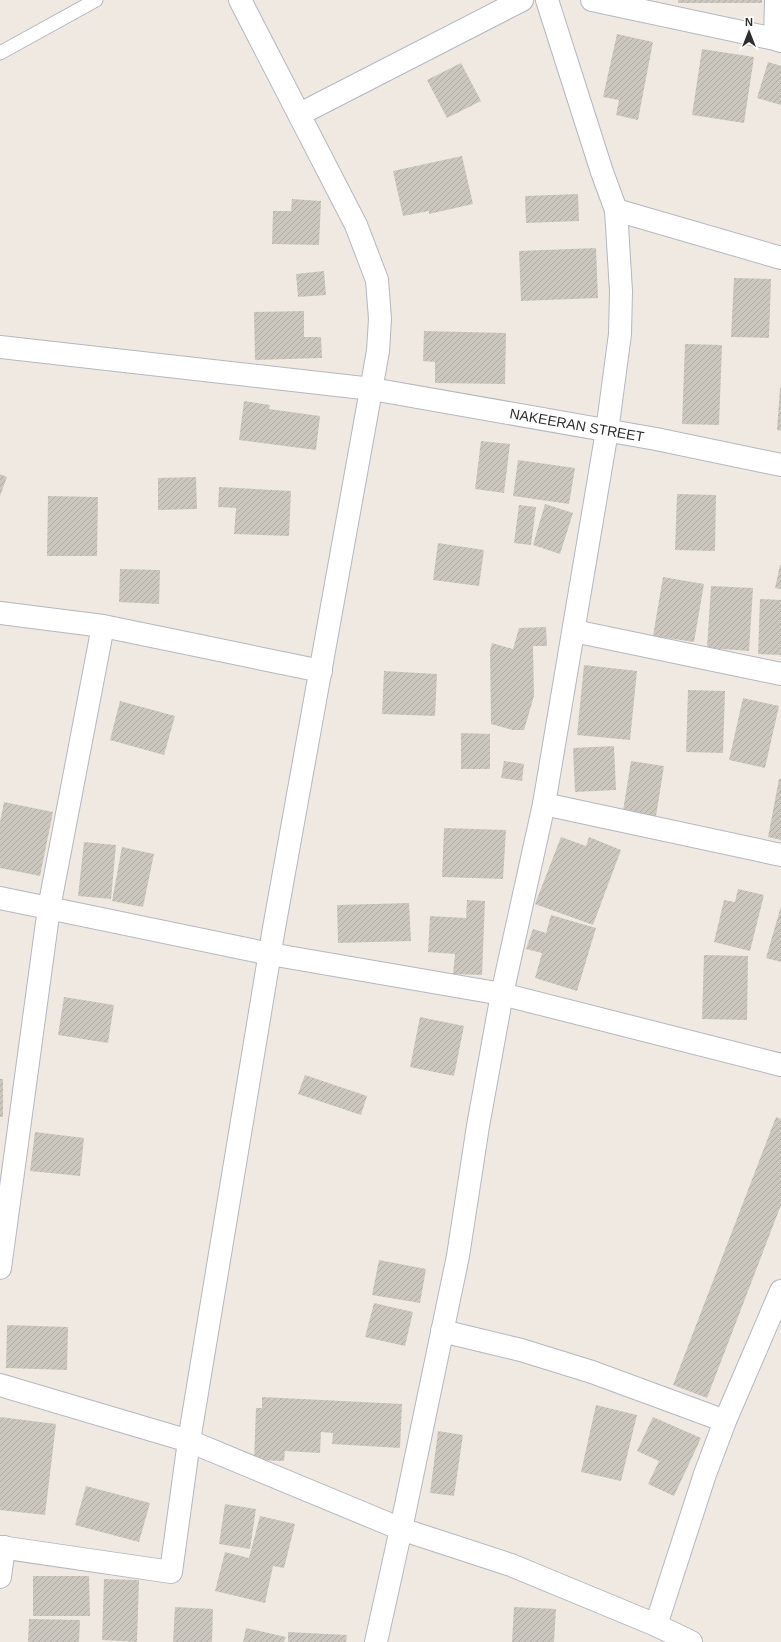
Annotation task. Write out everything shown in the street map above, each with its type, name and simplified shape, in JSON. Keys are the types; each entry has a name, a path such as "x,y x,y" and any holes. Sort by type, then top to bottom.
{"street":[{"path":"0,1577 2,1547 171,1572 189,1441 270,954 378,351 380,319 378,280 356,225 240,0"},
{"path":"300,114 522,0"},
{"path":"376,1642 402,1529 458,1256 478,1126 502,994 544,804 607,431 620,334 621,291 616,210 602,172 547,0"},
{"path":"592,0 778,40 776,0"},
{"path":"616,210 781,258"},
{"name":"NAKEERAN STREET","path":"0,346 372,389 607,431 781,465"},
{"path":"0,613 103,626 321,671"},
{"path":"0,1268 2,1243 49,908 103,626"},
{"path":"574,631 781,674"},
{"path":"544,804 781,855"},
{"path":"0,898 270,954 502,994 781,1065"},
{"path":"656,1625 705,1474 725,1421 781,1291"},
{"path":"442,1331 521,1350 592,1372 725,1421"},
{"path":"0,1385 189,1441 402,1529 512,1565 656,1625 691,1642"}],"lane":[{"path":"0,53 96,0"}],"building":[{"path":"678,0 762,0 762,3 678,3"},
{"path":"617,34 653,42 638,120 616,115 619,100 603,97"},
{"path":"702,49 754,57 744,123 692,115"},
{"path":"768,62 781,66 781,105 757,98"},
{"path":"461,63 481,101 447,118 427,80"},
{"path":"462,156 473,204 429,214 429,211 403,216 393,171"},
{"path":"578,194 579,221 526,223 525,196"},
{"path":"292,199 321,201 319,245 272,244 273,211 291,211"},
{"path":"596,248 598,298 521,301 519,251"},
{"path":"324,271 326,295 298,297 296,274"},
{"path":"734,278 771,279 769,338 731,337"},
{"path":"304,311 304,337 321,337 322,358 255,360 254,312"},
{"path":"424,331 506,333 505,384 435,383 435,362 423,361"},
{"path":"685,344 722,345 719,425 682,424"},
{"path":"781,388 781,431 777,430"},
{"path":"244,401 270,405 269,409 320,416 316,450 239,440"},
{"path":"481,441 510,444 504,493 475,489"},
{"path":"518,460 575,468 569,504 513,496"},
{"path":"0,474 7,477 0,496"},
{"path":"196,477 197,509 158,510 158,478"},
{"path":"219,487 291,491 289,536 234,534 236,508 218,507"},
{"path":"677,494 716,495 715,551 675,550"},
{"path":"48,496 98,497 97,556 47,556"},
{"path":"545,504 573,513 560,554 533,545"},
{"path":"519,505 536,507 531,545 514,543"},
{"path":"438,543 484,550 479,586 433,580"},
{"path":"781,565 781,589 775,588"},
{"path":"120,569 160,570 159,604 119,602"},
{"path":"663,577 704,584 694,642 653,636"},
{"path":"711,586 753,588 749,651 707,648"},
{"path":"760,599 781,600 781,655 758,654"},
{"path":"546,627 547,646 533,646 534,696 524,730 513,730 491,724 490,651 492,643 513,649 519,628"},
{"path":"584,665 637,671 630,740 577,735"},
{"path":"384,671 437,674 435,716 382,714"},
{"path":"688,690 725,691 723,753 686,752"},
{"path":"743,698 779,706 765,768 729,760"},
{"path":"120,701 175,716 164,755 110,740"},
{"path":"461,733 490,734 490,769 461,769"},
{"path":"614,746 616,790 575,792 573,748"},
{"path":"504,761 524,764 522,781 501,778"},
{"path":"631,761 664,766 656,816 623,811"},
{"path":"779,779 781,779 781,840 768,837"},
{"path":"4,802 53,812 40,876 0,868 0,822"},
{"path":"444,828 506,830 503,879 442,877"},
{"path":"561,837 586,846 589,837 621,850 593,925 535,904"},
{"path":"84,842 116,845 111,899 78,896"},
{"path":"122,847 154,854 143,907 112,901"},
{"path":"738,889 764,895 750,951 714,942 724,900 735,902"},
{"path":"467,900 485,901 482,975 453,974 455,954 428,952 430,916 466,918"},
{"path":"409,903 411,941 338,943 337,905"},
{"path":"781,906 781,962 766,958"},
{"path":"551,915 596,928 577,991 535,978 542,953 526,949 533,929 546,933"},
{"path":"704,955 748,956 747,1020 702,1019"},
{"path":"64,997 114,1005 108,1043 58,1035"},
{"path":"420,1017 464,1026 454,1076 410,1067"},
{"path":"305,1075 367,1096 361,1115 298,1094"},
{"path":"0,1079 3,1079 3,1117 0,1117"},
{"path":"776,1117 781,1119 781,1205 707,1398 673,1385"},
{"path":"35,1132 84,1138 80,1176 30,1171"},
{"path":"379,1260 426,1269 420,1303 372,1295"},
{"path":"374,1303 413,1312 405,1346 365,1337"},
{"path":"7,1325 68,1327 67,1370 6,1368"},
{"path":"262,1397 402,1404 400,1448 332,1444 333,1433 321,1432 320,1453 285,1451 284,1461 254,1460 256,1408 262,1408"},
{"path":"596,1405 637,1415 621,1481 581,1472"},
{"path":"0,1417 56,1424 45,1515 0,1510"},
{"path":"653,1417 701,1438 674,1496 648,1484 659,1461 637,1451"},
{"path":"438,1431 463,1435 454,1496 430,1493"},
{"path":"86,1486 150,1503 139,1542 75,1525"},
{"path":"225,1504 256,1509 250,1549 219,1544"},
{"path":"260,1516 295,1524 284,1568 273,1566 265,1603 215,1591 225,1552 249,1558"},
{"path":"33,1576 89,1576 90,1616 33,1616"},
{"path":"104,1579 139,1580 137,1642 102,1640"},
{"path":"175,1607 213,1609 212,1642 173,1642"},
{"path":"514,1607 556,1609 554,1642 512,1642"},
{"path":"29,1619 80,1620 79,1642 28,1642"},
{"path":"246,1628 286,1637 284,1642 243,1642"},
{"path":"288,1632 347,1635 346,1642 288,1642"}]}
